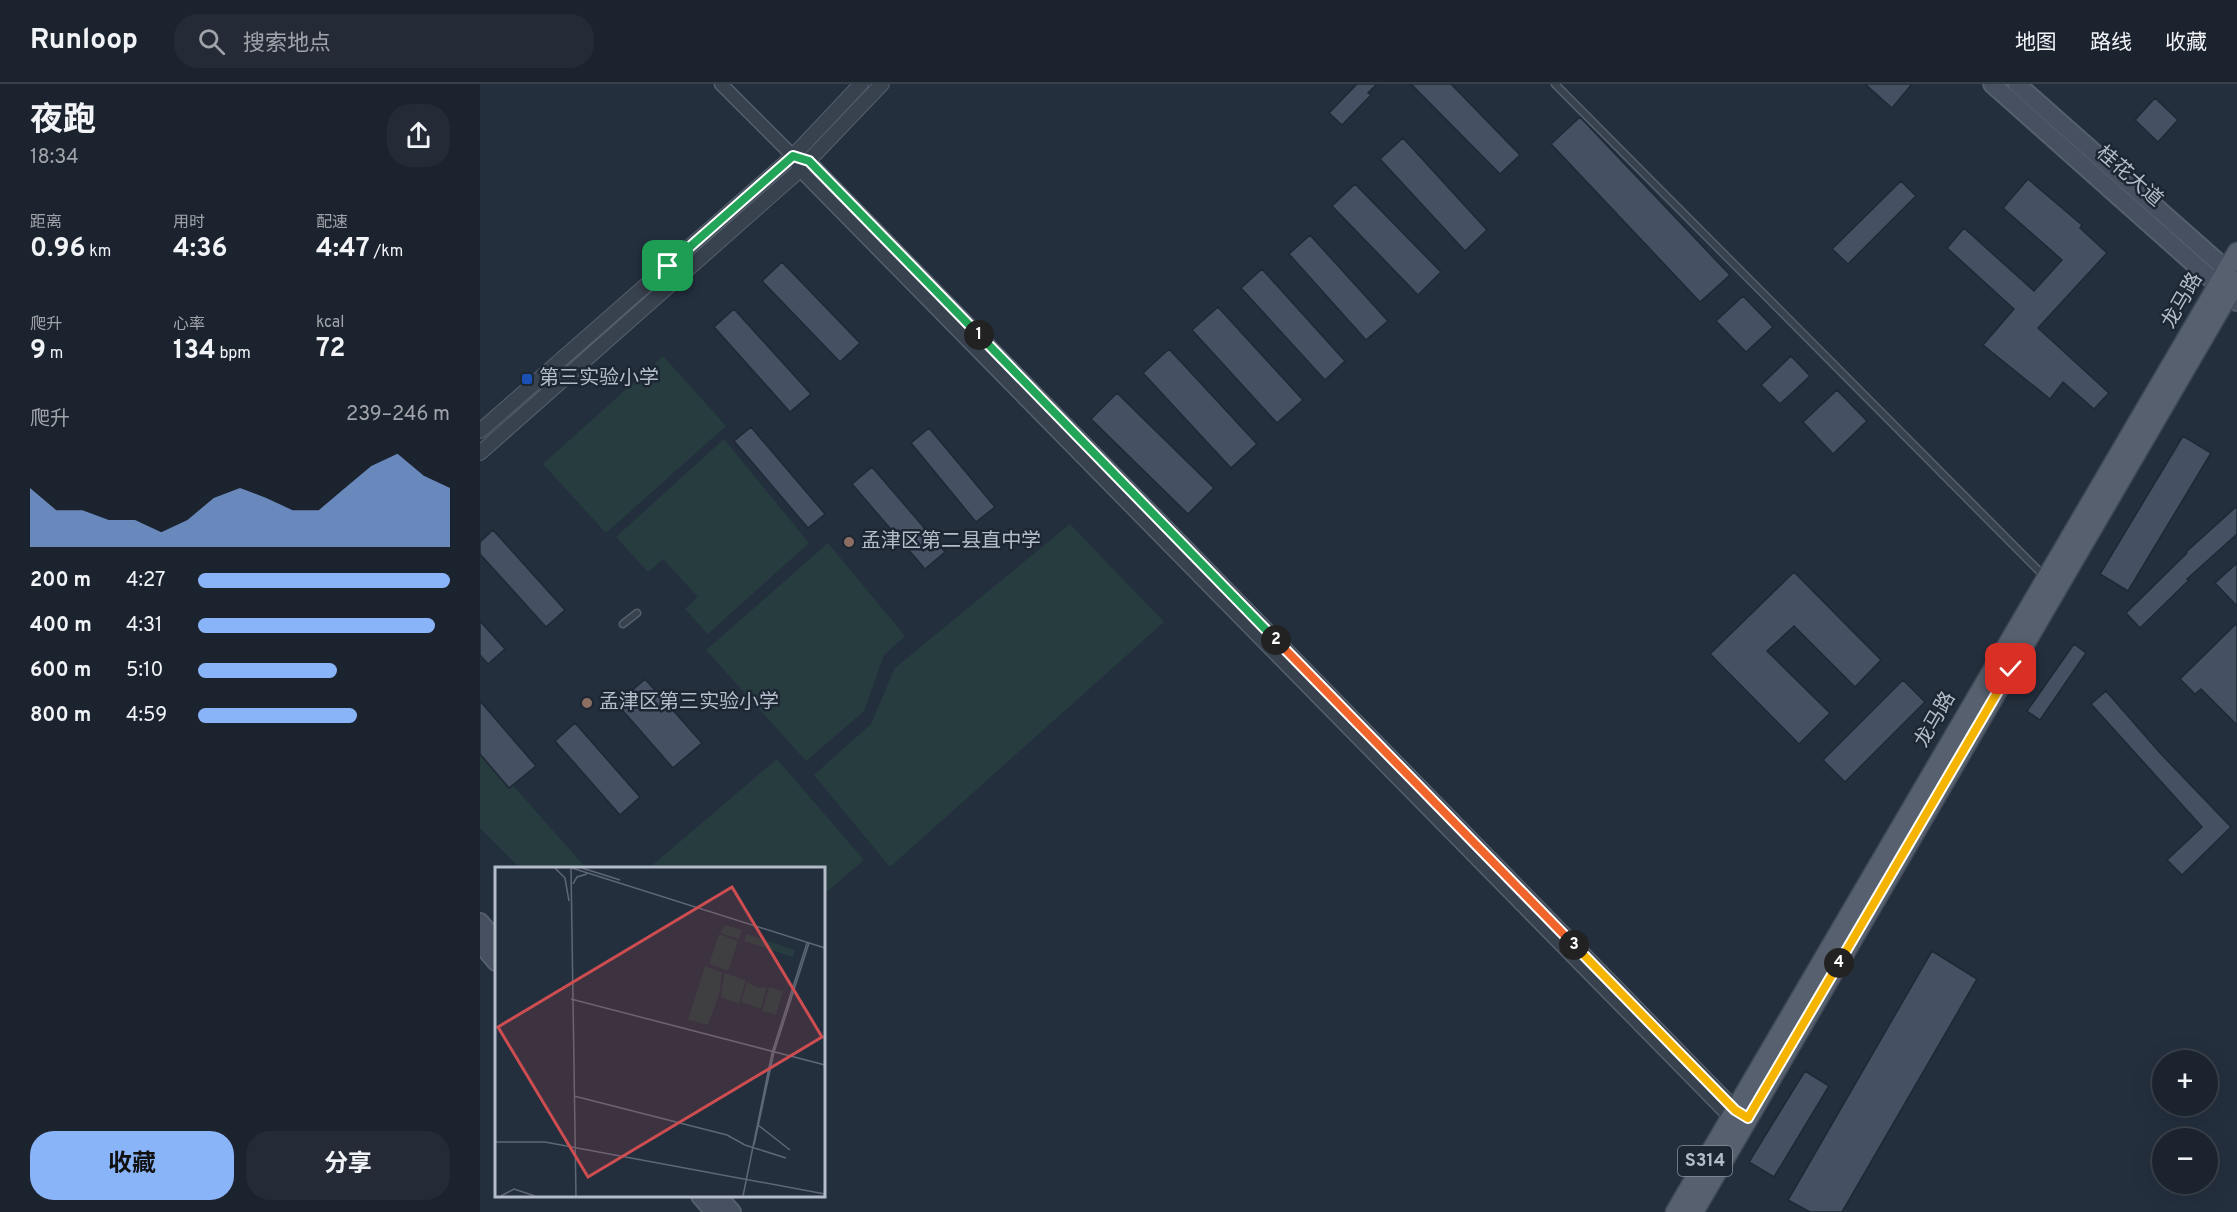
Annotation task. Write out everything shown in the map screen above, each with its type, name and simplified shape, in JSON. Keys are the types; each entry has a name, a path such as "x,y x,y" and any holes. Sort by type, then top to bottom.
{"main road":[{"name":"桂花大道","path":"1992,84 2231,285"},
{"name":"桂花大道","path":"2017,84 2231,285"},
{"name":"龙马路","path":"1675,1212 1739,1119 2231,285 2237,252"},
{"name":"龙马路","path":"1694,1212 1739,1119 2046,578 2231,285"},
{"path":"480,922 495,940"},
{"path":"480,943 495,961"},
{"path":"701,1197 714,1212"},
{"path":"719,1197 732,1212"}],"street":[{"path":"721,84 1739,1119"},
{"path":"480,431 793,156 861,84"},
{"path":"480,453 804,166 882,84"}],"lane":[{"path":"1555,84 2046,578"},
{"path":"623,624 637,613"}],"green space":[{"path":"663,356 726,426 606,533 543,464"},
{"path":"724,439 809,543 708,634 685,609 698,597 663,559 648,572 616,537"},
{"path":"1070,524 1164,622 890,867 814,775 871,724 895,668"},
{"path":"828,543 905,636 884,655 864,711 806,761 706,650"},
{"path":"480,748 585,867 519,867 480,828"},
{"path":"777,759 864,860 825,893 825,867 650,867"}],"building":[{"path":"1357,84 1377,84 1368,93 1371,95 1342,125 1329,113"},
{"path":"1411,84 1451,84 1520,155 1500,174"},
{"path":"1865,84 1912,84 1892,108"},
{"path":"2155,98 2178,120 2158,142 2135,120"},
{"path":"1580,117 1730,275 1700,302 1551,144"},
{"path":"1403,138 1487,230 1465,251 1380,159"},
{"path":"2028,179 2082,225 2080,228 2107,253 2038,328 2109,393 2094,409 2063,382 2050,399 1983,345 2014,309 1947,248 1964,228 2034,291 2062,260 2003,208"},
{"path":"1901,181 1916,196 1848,264 1832,249"},
{"path":"1355,184 1441,272 1418,295 1332,206"},
{"path":"1310,235 1388,321 1366,340 1289,254"},
{"path":"782,262 860,343 840,362 762,281"},
{"path":"1262,269 1345,361 1325,380 1241,288"},
{"path":"1743,296 1773,327 1746,352 1716,321"},
{"path":"1218,307 1303,400 1277,423 1192,330"},
{"path":"734,309 811,394 790,412 714,327"},
{"path":"1169,349 1257,444 1231,468 1143,373"},
{"path":"1791,356 1810,376 1780,404 1761,385"},
{"path":"1837,390 1867,421 1833,454 1803,422"},
{"path":"1117,393 1214,488 1188,514 1091,419"},
{"path":"751,427 825,514 808,528 734,441"},
{"path":"929,428 995,507 976,522 911,443"},
{"path":"2183,436 2211,453 2128,591 2100,574"},
{"path":"872,467 945,552 925,569 852,484"},
{"path":"2237,506 2237,534 2187,579 2189,580 2140,628 2126,613 2186,552"},
{"path":"493,530 565,610 546,627 480,554 480,542"},
{"path":"2237,563 2237,606 2215,583"},
{"path":"1794,572 1881,660 1855,687 1794,626 1767,651 1830,713 1799,744 1710,654"},
{"path":"480,621 505,649 488,664 480,655"},
{"path":"2237,623 2237,725 2201,689 2195,694 2180,679"},
{"path":"2074,644 2086,653 2040,720 2027,711"},
{"path":"645,679 702,743 673,768 617,704"},
{"path":"1903,680 1925,702 1845,782 1823,760"},
{"path":"2106,691 2161,754 2231,827 2182,875 2167,860 2202,827 2091,704"},
{"path":"480,701 536,766 509,788 480,754"},
{"path":"575,723 640,797 620,815 555,741"},
{"path":"1932,951 1977,979 1842,1212 1810,1212 1788,1200"},
{"path":"1805,1071 1829,1086 1774,1177 1749,1162"}],"place":[{"name":"第三实验小学","path":"527,379"},
{"name":"孟津区第二县直中学","path":"849,542"},
{"name":"孟津区第三实验小学","path":"587,703"}],"route":[{"path":"668,266 793,156 809,161 1735,1110 1748,1118 2011,669"}]}
